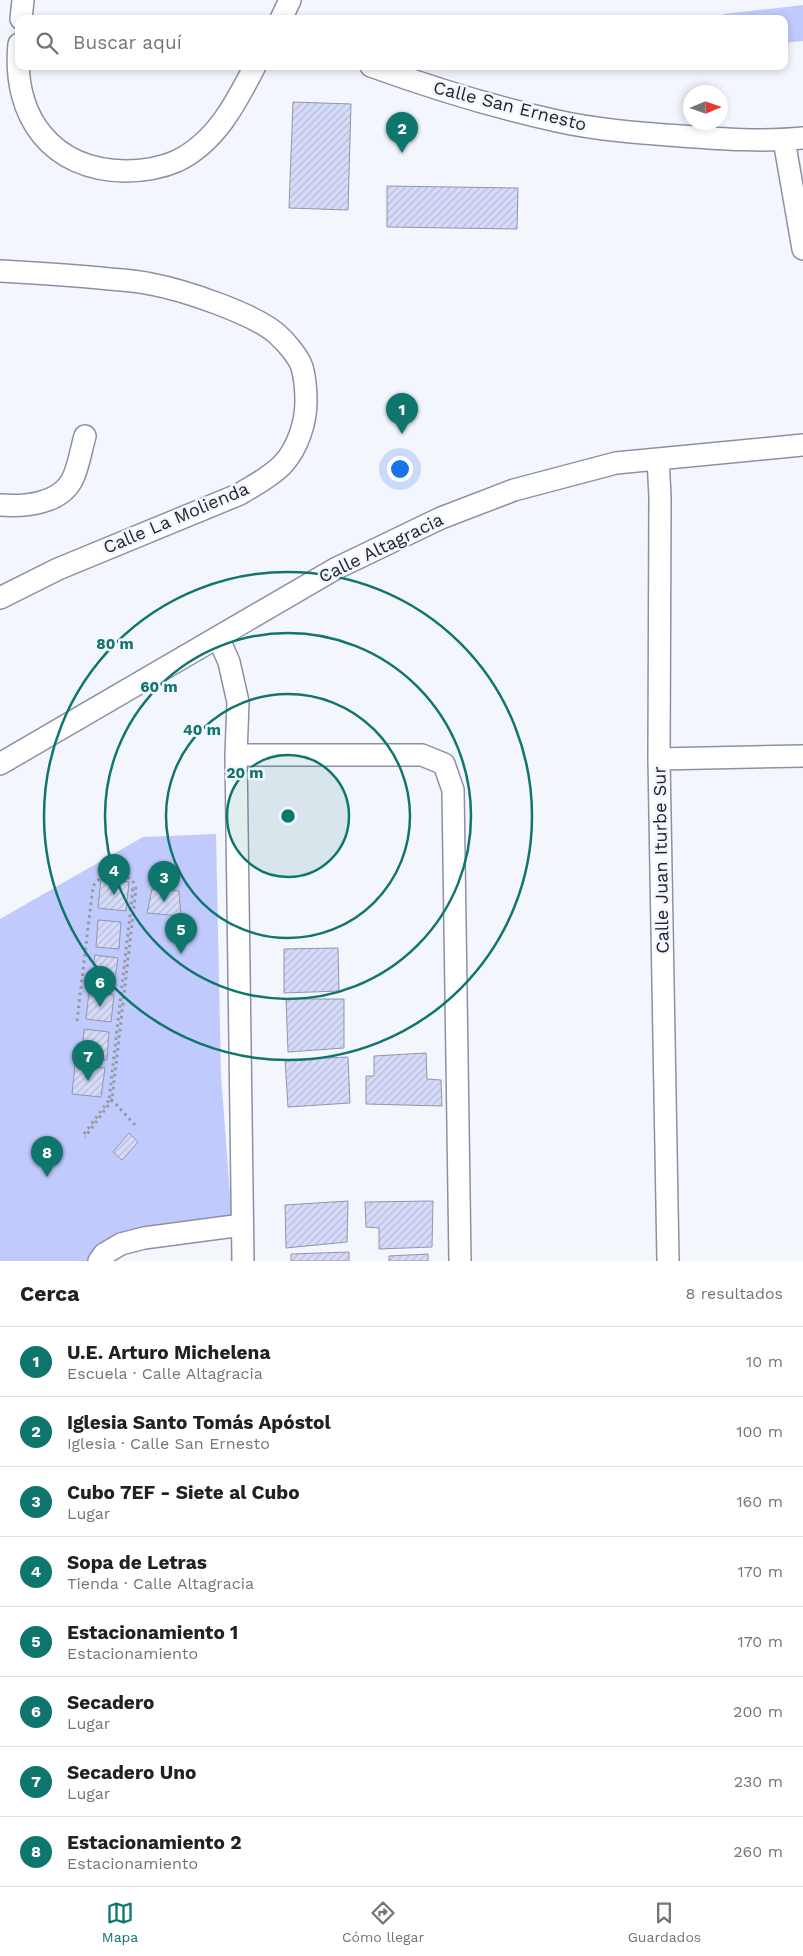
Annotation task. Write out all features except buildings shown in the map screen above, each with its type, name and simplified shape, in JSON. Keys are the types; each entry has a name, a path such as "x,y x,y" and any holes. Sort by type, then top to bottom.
{"street":[{"path":"21,15 23,0"},
{"path":"283,15 290,0"},
{"path":"18,70 22,99 42,136 69,159 84,166 103,170 140,171 177,161 206,141 234,107 253,70"},
{"name":"Calle San Ernesto","path":"381,70 443,92 558,122 643,133 720,139 794,139"},
{"path":"794,139 803,249"},
{"name":"Calle La Molienda","path":"0,270 63,274 151,284 194,296 253,318 277,334 291,349 302,366 306,402 304,425 296,443 284,463 266,478 240,494 58,569 0,598"},
{"path":"0,505 15,506 58,497 72,480 85,436"},
{"name":"Calle Altagracia","path":"0,764 335,569 441,518 514,490 616,464 803,446"},
{"name":"Calle Juan Iturbe Sur","path":"658,459 660,497 659,759 668,1261"},
{"path":"218,638 229,662 238,702 236,755 243,1261"},
{"path":"236,755 422,755 444,764 453,790 460,1261"},
{"path":"659,759 803,756"},
{"path":"99,1261 104,1254 121,1244 136,1240 242,1225"}],"path":[{"path":"77,1021 93,886 102,876 120,875 132,880 136,889 110,1100 85,1136"},
{"path":"110,1100 135,1125"}],"shaded area":[{"path":"803,5 803,41 788,43 788,15 724,14"},
{"path":"216,834 221,1075 232,1221 98,1261 0,1261 0,919 143,837"}],"place":[{"name":"Iglesia Santo Tomás Apóstol","path":"402,153"},
{"name":"U.E. Arturo Michelena","path":"402,434"},
{"name":"Sopa de Letras","path":"114,895"},
{"name":"Cubo 7EF - Siete al Cubo","path":"164,902"},
{"name":"Estacionamiento 1","path":"181,954"},
{"name":"Secadero","path":"100,1007"},
{"name":"Secadero Uno","path":"88,1081"},
{"name":"Estacionamiento 2","path":"47,1177"}]}
